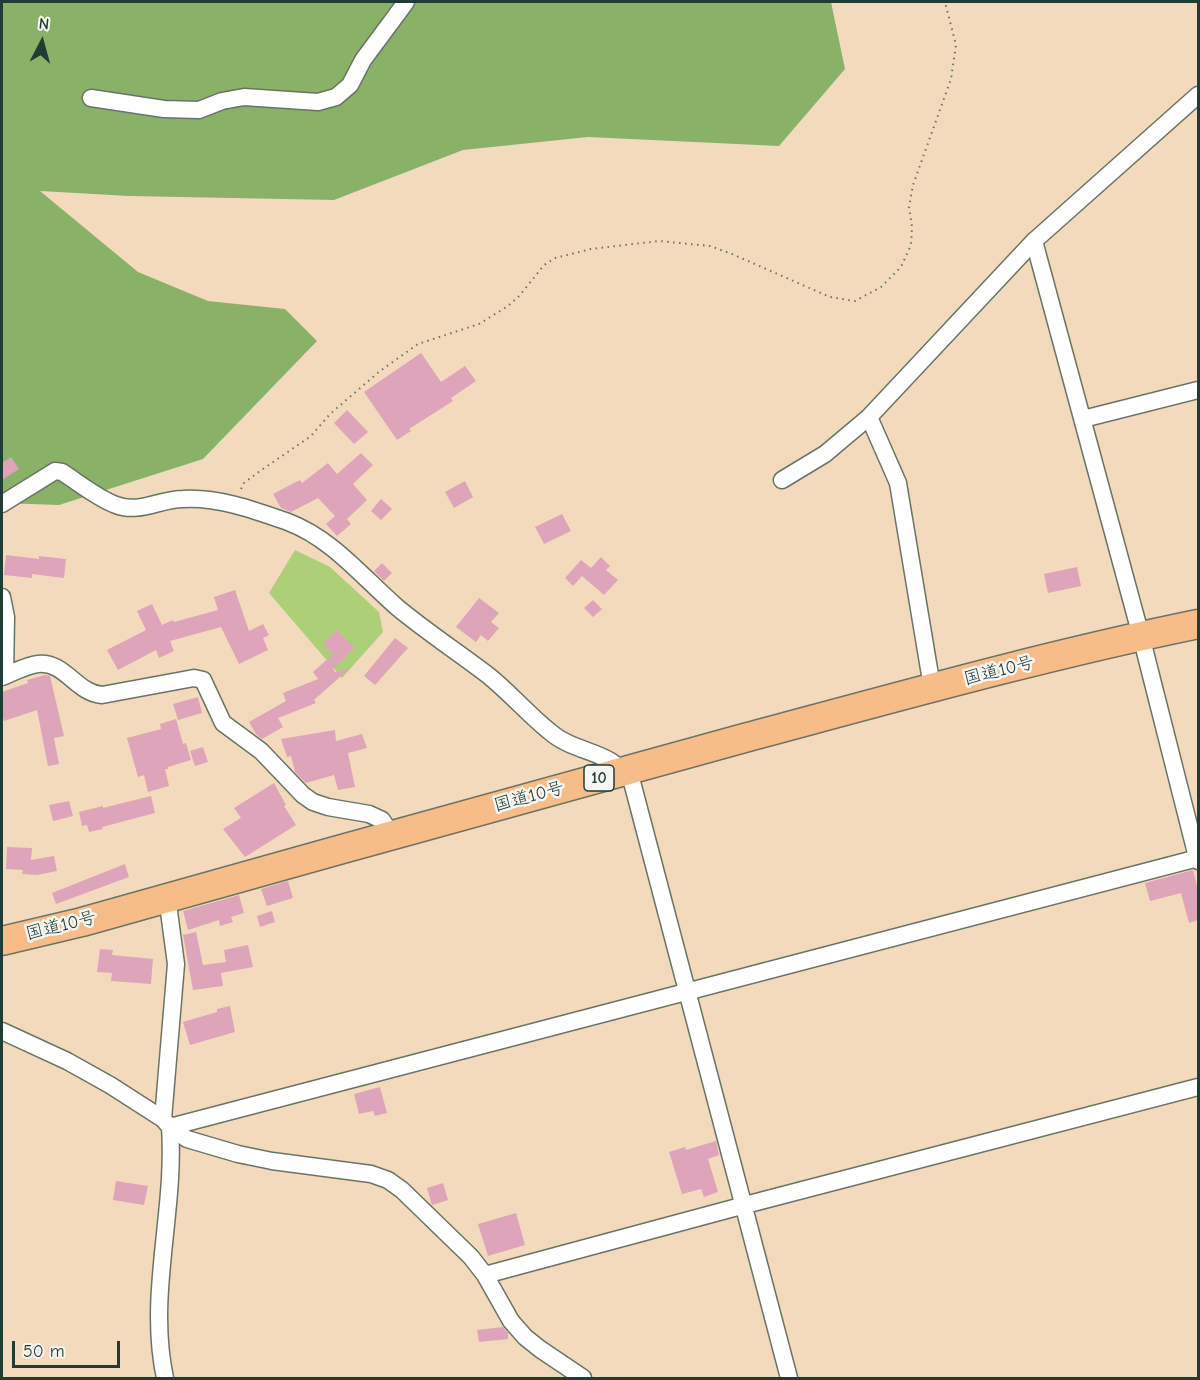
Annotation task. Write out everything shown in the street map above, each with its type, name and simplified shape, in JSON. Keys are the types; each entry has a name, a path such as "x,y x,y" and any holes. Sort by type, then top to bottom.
{"highway":[{"name":"国道10号","path":"2,941 82,922 624,770 932,687 1198,624"}],"street":[{"path":"91,98 164,109 199,110 222,101 244,97 318,102 336,97 350,85 363,60 406,2"},
{"path":"782,480 825,454 868,417 1034,241 1198,95"},
{"path":"166,1123 687,992 1198,859 1141,636 1034,241"},
{"path":"1083,419 1198,390"},
{"path":"868,417 898,483 932,687"},
{"path":"2,504 55,471 62,472 117,506 134,508 180,499 202,499 233,504 291,523 315,536 361,572 397,607 492,679 550,733 570,745 610,759 624,770 632,782 789,1378"},
{"path":"2,597 6,617 3,676 38,664 55,666 90,694 102,695 194,678 203,680 223,723 261,751 303,795 313,802 328,807 369,814 382,820 392,835"},
{"path":"165,1378 158,1331 158,1309 169,1212 171,1150 166,1123 176,964 167,897"},
{"path":"2,1030 67,1061 110,1085 187,1138 238,1154 272,1161 371,1174 388,1180 402,1190 471,1257 485,1275 511,1321 525,1337 583,1378"},
{"path":"485,1275 745,1204 1198,1087"}],"path":[{"path":"233,504 244,483 311,436 330,414 380,372 418,344 478,324 507,306 520,295 544,265 555,258 591,249 659,241 710,246 830,297 855,301 881,287 901,267 910,245 912,227 909,207 913,185 951,79 956,45 942,2"}],"green space":[{"path":"2,2 831,2 845,69 779,146 588,137 463,150 334,200 129,196 40,191 138,272 208,301 285,309 317,341 203,459 59,505 2,503"},
{"path":"295,550 330,567 379,612 383,632 342,678 269,593"}],"building":[{"path":"421,353 441,382 465,366 476,381 451,398 453,401 409,429 411,431 397,440 364,392"},
{"path":"347,410 368,432 354,444 334,423"},
{"path":"361,453 373,465 353,484 367,500 347,519 351,524 337,536 326,524 335,516 318,498 291,512 281,508 273,494 300,480 302,483 328,463 337,474"},
{"path":"11,457 19,469 2,480 2,463"},
{"path":"465,481 473,497 454,508 445,492"},
{"path":"381,499 392,509 381,520 371,511"},
{"path":"562,514 571,531 544,544 535,527"},
{"path":"6,555 66,559 64,578 32,574 32,578 4,575"},
{"path":"601,557 610,566 606,570 618,580 604,595 582,576 573,586 565,578 581,560 591,568"},
{"path":"382,563 392,573 384,581 374,571"},
{"path":"1077,567 1081,586 1048,593 1044,574"},
{"path":"235,590 249,631 263,624 269,635 263,638 268,650 239,664 221,627 170,641 174,651 159,658 156,650 118,670 107,650 146,630 137,611 152,604 162,625 173,620 174,622 218,610 214,597"},
{"path":"479,598 499,613 491,622 499,628 488,641 481,635 476,642 456,627"},
{"path":"593,600 602,609 593,617 584,608"},
{"path":"336,630 355,647 333,669 335,672 350,668 314,700 316,703 278,718 283,727 262,739 249,722 286,701 283,693 318,679 313,672 333,654 323,643"},
{"path":"395,638 408,648 375,685 364,676"},
{"path":"45,675 50,676 64,736 54,738 59,764 48,766 37,710 4,721 2,714 2,692 28,683 27,680"},
{"path":"198,697 202,713 178,720 173,704"},
{"path":"176,719 183,744 186,743 191,760 165,769 169,786 148,792 144,775 138,777 127,738 161,729 160,724"},
{"path":"335,730 336,741 362,734 367,748 348,753 355,787 338,790 334,775 306,783 295,772 291,756 287,757 281,739"},
{"path":"203,747 208,762 195,766 190,751"},
{"path":"274,783 286,805 284,806 296,825 245,857 223,829 241,818 234,808"},
{"path":"151,796 155,813 89,832 87,825 82,826 79,812"},
{"path":"69,801 73,816 53,821 49,805"},
{"path":"7,847 32,848 31,860 54,856 57,871 37,875 22,874 23,870 6,869"},
{"path":"125,864 129,877 56,904 52,893"},
{"path":"1193,870 1198,890 1198,920 1189,923 1181,893 1150,901 1145,883"},
{"path":"288,881 293,898 267,906 261,889"},
{"path":"239,895 244,913 231,917 233,922 220,926 219,920 188,930 183,911"},
{"path":"272,911 275,922 260,927 257,916"},
{"path":"196,932 203,965 226,962 224,950 248,945 253,967 221,973 223,986 193,990 183,935"},
{"path":"100,949 113,950 112,955 153,959 151,984 111,981 112,973 97,972"},
{"path":"230,1006 235,1032 190,1045 183,1022"},
{"path":"380,1087 387,1113 375,1116 373,1111 359,1114 354,1094"},
{"path":"716,1141 719,1155 708,1159 718,1192 704,1197 701,1189 682,1194 669,1152 685,1147 686,1150"},
{"path":"116,1181 148,1186 144,1205 113,1200"},
{"path":"443,1183 448,1200 432,1205 427,1188"},
{"path":"516,1213 525,1245 488,1256 478,1224"},
{"path":"503,1327 508,1333 508,1339 479,1342 477,1330"}]}
